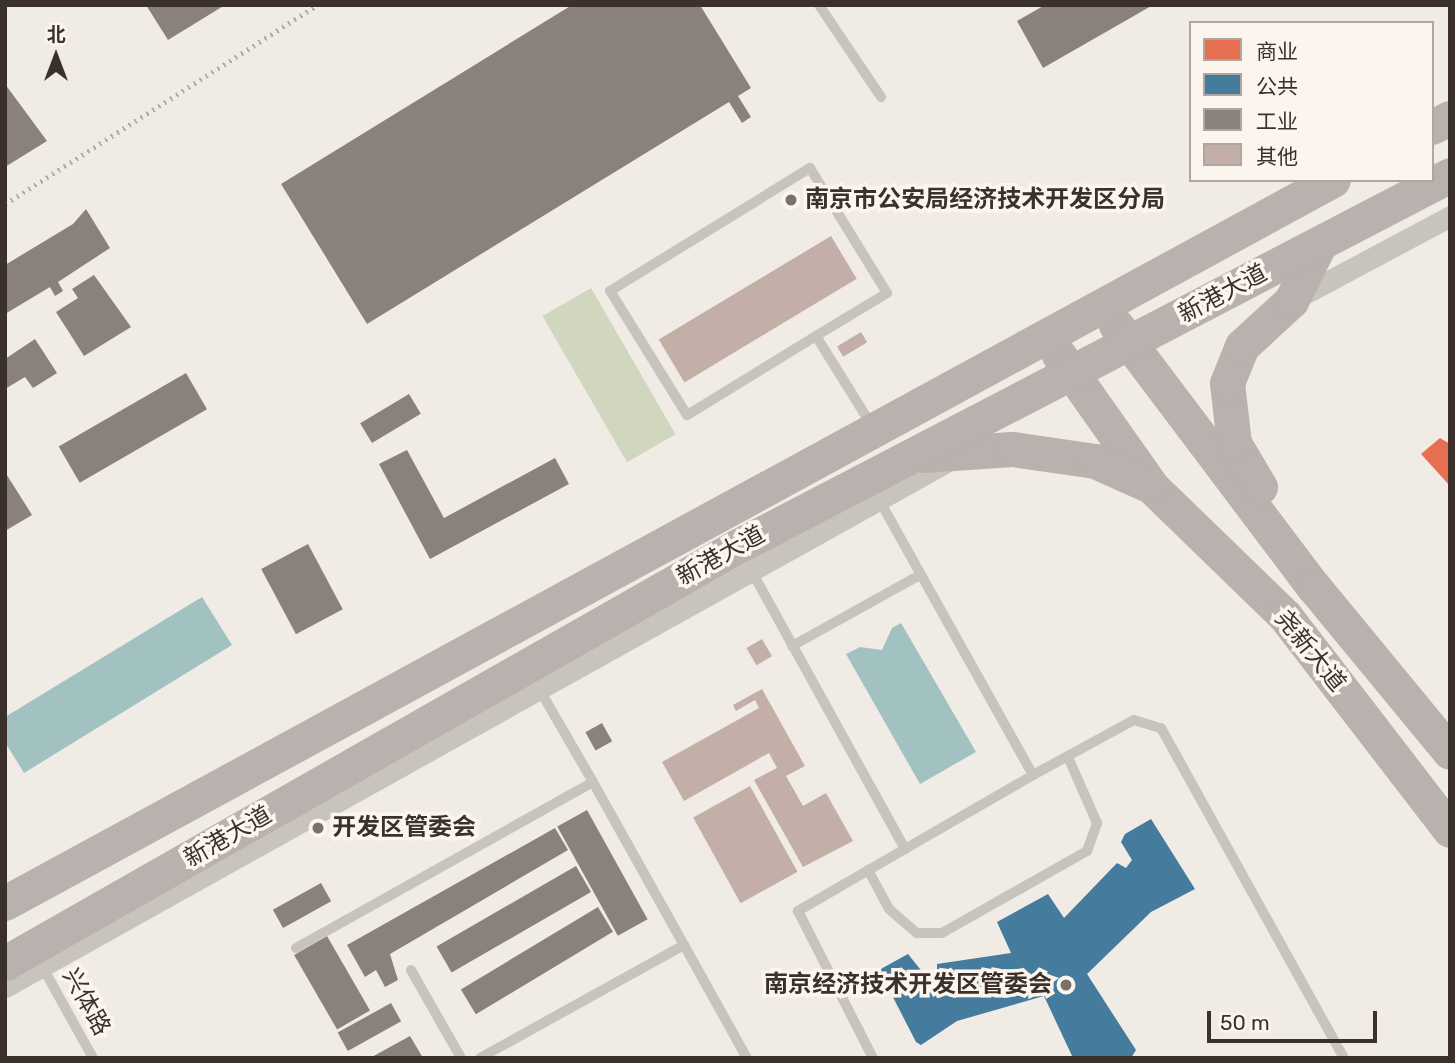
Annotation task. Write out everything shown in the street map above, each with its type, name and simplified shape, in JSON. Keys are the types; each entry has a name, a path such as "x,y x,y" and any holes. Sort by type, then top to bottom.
{"main road":[{"path":"1434,126 1450,118"},
{"name":"新港大道","path":"5,963 533,678 872,488 909,456 1450,175"},
{"name":"新港大道","path":"10,896 1329,182"},
{"name":"尧新大道","path":"1313,586 1234,443 1227,383 1242,346 1291,301 1320,243"},
{"name":"尧新大道","path":"1103,303 1127,344 1313,586 1450,752"},
{"name":"尧新大道","path":"1046,334 1152,487 1285,616 1450,830"},
{"name":"尧新大道","path":"909,456 1012,449 1096,461 1152,487"}],"street":[{"path":"1291,301 1450,216"},
{"path":"872,488 965,452"},
{"path":"5,986 533,678"}],"lane":[{"path":"819,5 881,97"},
{"path":"810,168 887,293 816,336 687,415 610,291 810,168"},
{"path":"816,336 873,429"},
{"path":"872,488 1033,775"},
{"path":"745,558 905,849"},
{"path":"792,646 920,575"},
{"path":"533,678 747,1058"},
{"path":"873,1058 798,911 1134,720 1161,728 1344,1058"},
{"path":"868,870 889,909 917,933 942,933 1087,851 1097,823 1068,757"},
{"path":"296,948 593,782"},
{"path":"480,1058 684,945"},
{"name":"兴体路","path":"42,966 93,1058"},
{"path":"411,970 461,1058"}],"green space":[{"path":"591,288 676,434 627,462 543,316"}],"water":[{"path":"202,597 232,645 24,773 5,742 5,717"},
{"path":"901,623 976,752 920,784 846,654 860,647 882,650 892,628"}],"building: 商业":[{"path":"1440,438 1450,444 1450,486 1421,454"}],"building: 公共":[{"path":"1151,819 1195,889 1151,912 1087,974 1136,1050 1131,1058 1073,1058 1044,996 957,1021 921,1045 916,1042 879,970 908,954 924,974 937,973 937,964 1011,953 997,922 1048,894 1064,918 1117,863 1126,868 1132,860 1121,842 1125,834"}],"building: 工业":[{"path":"146,5 225,5 168,40"},
{"path":"572,5 700,5 751,88 738,96 751,117 742,123 729,102 367,324 281,184"},
{"path":"1045,5 1153,5 1043,68 1017,21"},
{"path":"5,84 47,141 5,167"},
{"path":"86,209 110,248 58,282 63,291 55,296 50,287 5,314 5,265 73,224"},
{"path":"94,275 131,327 84,356 56,312 78,298 72,289"},
{"path":"35,339 57,373 33,388 25,377 5,389 5,359"},
{"path":"186,373 207,409 80,483 59,446"},
{"path":"409,394 421,414 372,443 360,423"},
{"path":"407,450 444,518 555,458 569,484 430,559 379,464"},
{"path":"5,472 32,515 5,531"},
{"path":"308,544 343,609 296,634 261,569"},
{"path":"602,723 612,741 596,751 585,732"},
{"path":"587,810 648,919 618,936 557,826"},
{"path":"555,828 568,850 390,954 398,980 385,987 376,970 365,977 347,945"},
{"path":"576,866 591,892 452,972 437,946"},
{"path":"321,883 331,901 283,928 273,910"},
{"path":"598,907 613,932 476,1014 461,989"},
{"path":"327,936 370,1010 337,1029 294,955"},
{"path":"391,1003 401,1021 348,1051 338,1033"},
{"path":"410,1036 423,1058 370,1058"}],"building: 其他":[{"path":"831,236 857,279 684,382 659,340"},
{"path":"861,332 867,342 843,357 837,346"},
{"path":"762,639 772,656 756,665 746,648"},
{"path":"762,689 805,766 786,776 803,806 826,793 853,841 803,867 754,780 777,768 769,753 684,801 662,762 759,708 755,700 736,711 733,705"},
{"path":"750,786 798,872 741,903 693,818"}],"railway":[{"path":"5,204 317,5"}],"place":[{"name":"南京市公安局经济技术开发区分局","path":"791,200"},
{"name":"开发区管委会","path":"318,828"},
{"name":"南京经济技术开发区管委会","path":"1066,985"}]}
